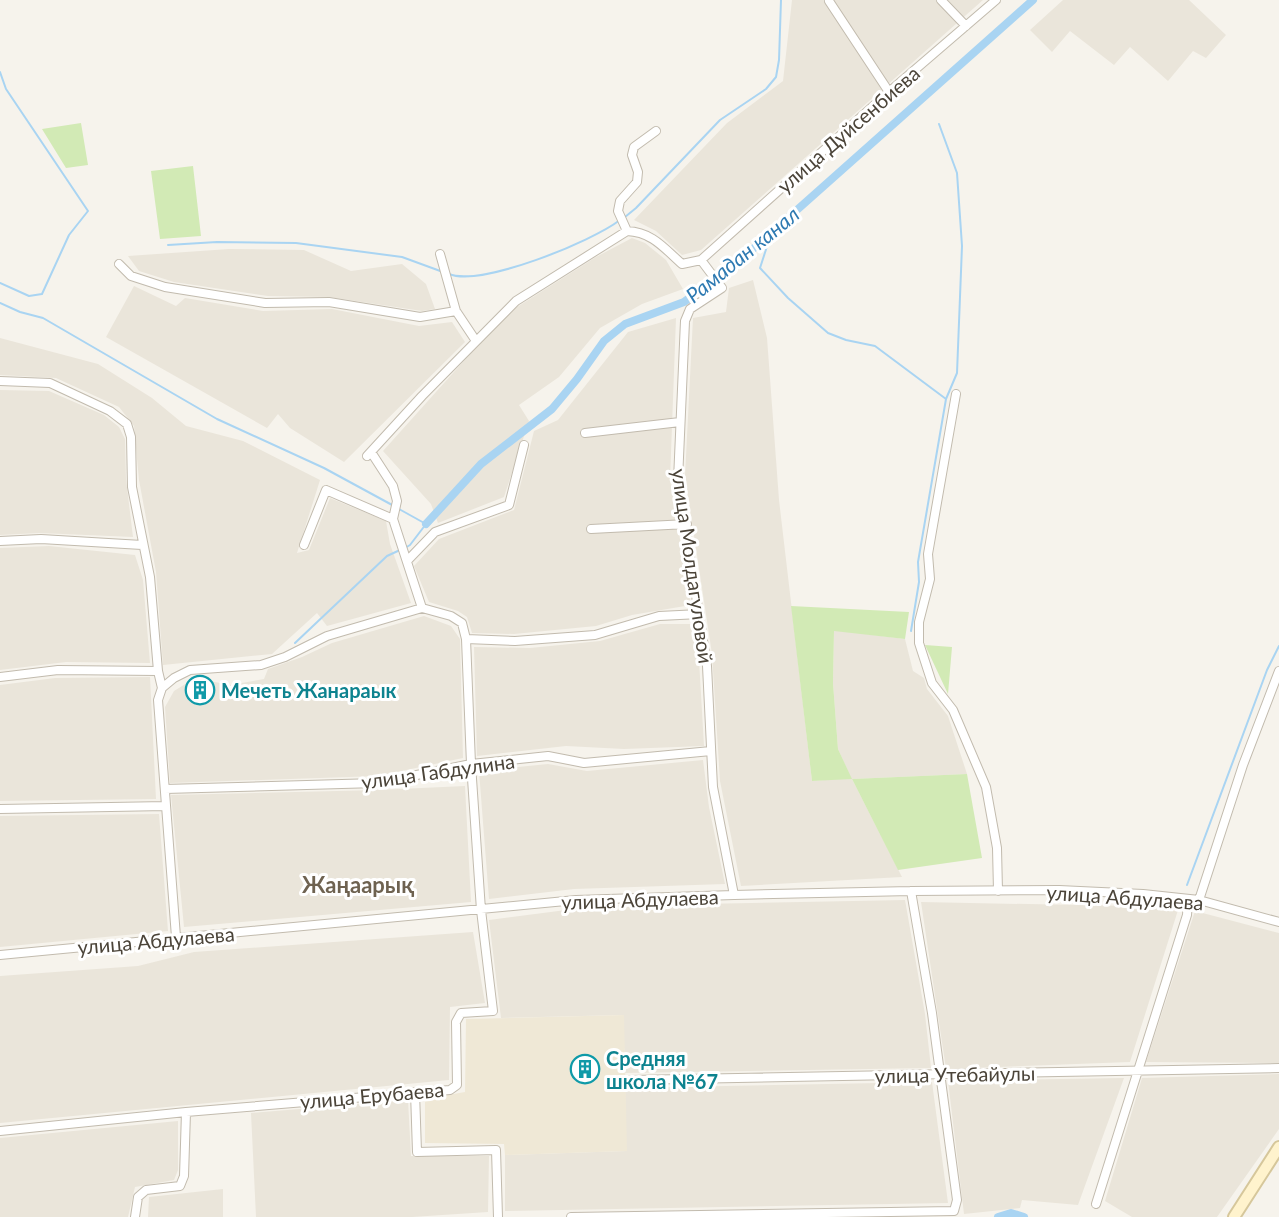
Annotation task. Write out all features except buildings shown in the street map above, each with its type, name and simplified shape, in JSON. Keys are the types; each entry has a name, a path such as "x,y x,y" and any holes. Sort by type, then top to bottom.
{"main road":[{"path":"1234,1217 1279,1147"}],"street":[{"path":"941,0 966,26"},
{"name":"улица Дуйсенбиева","path":"701,260 888,92 996,0"},
{"path":"829,1 888,92"},
{"path":"627,231 618,211 620,201 637,182 638,172 632,155 634,147 656,131"},
{"path":"422,608 393,519 397,501 393,486 369,454 422,396 516,301 627,231 641,232 656,241 682,264 701,260"},
{"path":"440,254 456,311 476,340"},
{"name":"улица Молдагуловой","path":"701,260 722,288 690,309 685,321 678,480 687,524 707,666 713,787 734,895"},
{"path":"120,264 131,276 165,286 265,303 329,302 420,317 456,311"},
{"path":"0,381 50,383 110,411 127,424 131,437 132,487 150,577 158,671 162,688 158,700 176,937"},
{"path":"956,394 928,554 930,579 919,622 919,644 932,683 953,710 986,787 997,848 998,891"},
{"path":"585,432 680,422"},
{"path":"407,561 435,532 509,505 524,445"},
{"path":"304,545 326,490 393,519"},
{"path":"591,529 687,524"},
{"path":"0,541 41,539 142,545"},
{"path":"162,688 174,678 190,670 261,665 285,657 327,636 422,608 451,616 462,623 466,639 516,642 595,635 659,616 700,614"},
{"name":"улица Ерубаева","path":"0,1131 186,1112 450,1090 458,1085 456,1022 461,1013 493,1011 481,910 471,765 466,639"},
{"path":"0,677 58,670 158,671"},
{"path":"1199,900 1243,765 1279,671"},
{"name":"улица Габдулина","path":"165,789 377,783 471,765 548,756 584,763 711,751"},
{"path":"0,809 166,806"},
{"path":"571,1217 954,1211 957,1200 932,1013 911,891"},
{"name":"улица Абдулаева","path":"0,955 576,900 734,895 911,891 1070,891 1143,894 1199,900 1279,922"},
{"path":"1096,1204 1186,915 1188,899"},
{"name":"улица Утебайулы","path":"631,1080 1279,1068"},
{"path":"415,1092 417,1152 496,1150 498,1217"},
{"path":"135,1217 138,1197 146,1190 180,1186 184,1176 186,1112"}],"shaded area":[{"path":"792,0 983,0 701,250 682,255 656,231 634,220 727,123 783,81"},
{"path":"1063,0 1189,0 1226,35 1206,58 1193,51 1168,81 1130,47 1114,65 1070,31 1052,52 1030,30"},
{"path":"632,238 645,243 666,260 683,289 642,304 600,328 559,377 519,405 529,421 504,497 438,523 431,504 383,451 506,314 596,257"},
{"path":"229,249 304,250 351,271 402,264 426,284 435,309 422,311 329,297 268,296 174,282 139,271 128,256"},
{"path":"753,280 767,338 779,500 812,781 851,778 838,749 833,683 834,630 905,639 913,671 924,678 927,689 948,716 967,774 852,779 902,877 741,886 720,781 712,654 685,476 693,318 726,312 729,288"},
{"path":"134,286 176,306 185,298 263,311 332,309 419,326 452,322 465,342 344,462 290,428 278,414 267,428 106,337"},
{"path":"676,318 670,480 691,605 632,615 596,626 514,634 472,633 467,617 458,611 429,602 414,566 439,539 514,510 534,431 558,420 628,332"},
{"path":"0,338 98,364 152,398 186,426 243,441 320,480 297,553 309,550 330,498 386,521 390,544 411,603 327,626 317,613 272,654 163,665 156,572 139,480 134,426 119,407 56,378 0,375"},
{"path":"0,390 49,391 104,415 119,427 125,439 126,479 133,537 39,533 0,535"},
{"path":"49,546 135,555 143,580 150,663 66,662 0,670 0,548"},
{"path":"424,616 451,626 460,639 463,758 378,776 170,783 165,707 174,691 195,678 230,685 264,679 268,669 332,643"},
{"path":"660,624 694,624 699,660 704,746 624,749 566,746 477,756 474,647 530,648 600,641"},
{"path":"150,677 156,799 0,801 0,685 55,678"},
{"path":"703,760 709,807 725,884 574,889 489,899 479,771 548,764 587,771"},
{"path":"465,786 471,902 184,927 171,795"},
{"path":"159,814 168,931 0,947 0,816"},
{"path":"905,900 925,1014 931,1068 625,1073 623,1015 501,1018 489,920 597,906"},
{"path":"921,902 1179,907 1130,1062 946,1069"},
{"path":"1195,911 1279,933 1279,1063 1146,1062"},
{"path":"473,932 485,1003 450,1007 449,1080 0,1123 0,976 138,966 194,952"},
{"path":"624,1015 627,1151 505,1155 504,1144 425,1143 425,1099 465,1092 466,1019"},
{"path":"1279,1074 1279,1129 1217,1217 1132,1217 1105,1201 1142,1078"},
{"path":"1124,1078 1078,1205 1022,1200 1020,1208 964,1214 948,1081"},
{"path":"932,1082 948,1203 505,1211 505,1155 626,1151 625,1088"},
{"path":"408,1100 411,1156 489,1156 488,1212 412,1217 256,1217 251,1113"},
{"path":"178,1121 178,1170 174,1180 135,1187 128,1217 0,1217 0,1138"},
{"path":"223,1189 223,1217 148,1217 149,1197"}],"green space":[{"path":"81,123 88,165 66,168 42,129"},
{"path":"193,166 201,236 160,239 151,171"},
{"path":"791,606 909,612 905,639 834,631 833,683 838,749 852,779 812,781"},
{"path":"925,645 952,647 948,694"},
{"path":"967,774 982,858 898,870 852,779"}],"waterway":[{"path":"625,217 720,120 766,89 776,77 779,60 781,0"},
{"name":"Рамадан канал","path":"426,524 481,464 552,409 604,341 625,324 684,302 744,257 1033,0"},
{"path":"0,72 6,89 88,211 69,235 42,294 29,296 0,283"},
{"path":"939,124 957,173 962,246 957,373 946,399"},
{"path":"449,274 464,276 485,274 536,260 586,240 620,220"},
{"path":"771,234 760,268 788,298 828,333 846,340 875,346 946,399 918,562 919,582 911,631"},
{"path":"168,245 217,242 296,243 402,257 443,272"},
{"path":"0,303 20,312 43,318 217,419 324,468 394,506"},
{"name":"Рамадан канал","path":"399,509 426,524 405,548"},
{"path":"295,643 387,556 400,550"},
{"path":"1187,885 1267,670 1279,646"},
{"path":"998,1217 1011,1213 1024,1217"}],"place":[{"name":"Мечеть Жанараык","path":"200,690"},
{"name":"Средняя школа №67","path":"585,1069"}],"district":[{"name":"Жаңаарық","path":"358,884"}]}
